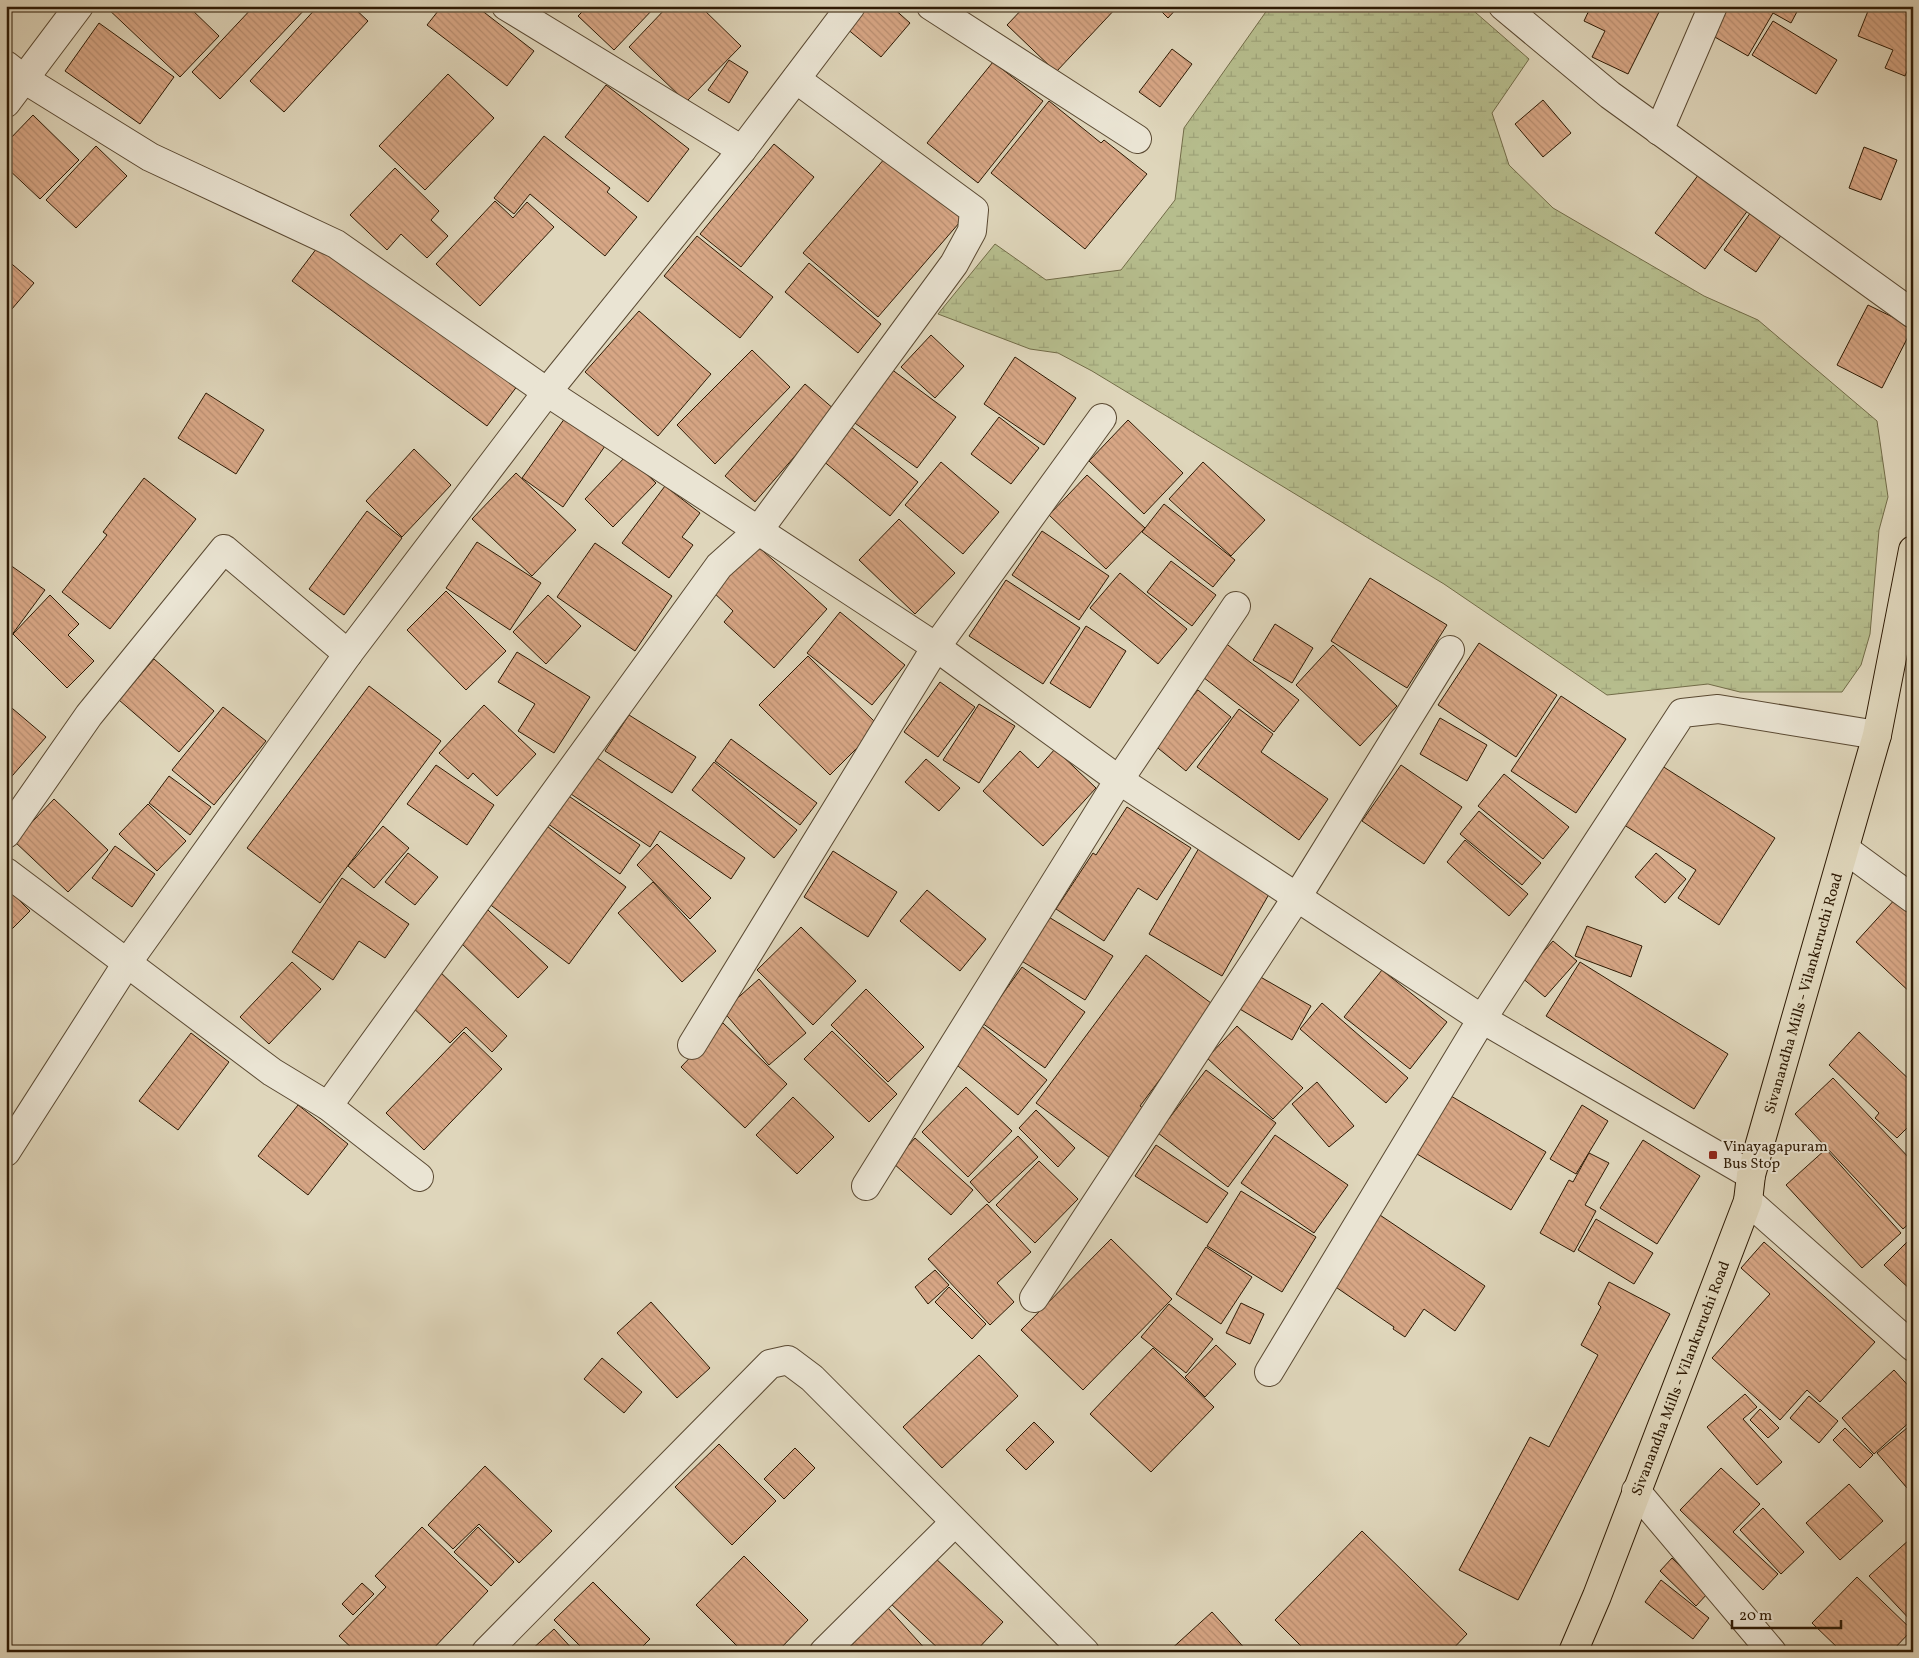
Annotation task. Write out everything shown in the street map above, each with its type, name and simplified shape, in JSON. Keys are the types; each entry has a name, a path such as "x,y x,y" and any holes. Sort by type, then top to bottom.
{"main road":[{"name":"Sivanandha Mills - Vilankuruchi Road","path":"1573,1652 1597,1596 1749,1188 1877,735 1913,550"}],"street":[{"path":"6,103 15,72 79,6"},
{"path":"506,6 742,150"},
{"path":"6,1152 127,963 348,654 547,392 742,150 851,6"},
{"path":"932,6 1137,139"},
{"path":"1503,6 1610,95 1913,314"},
{"path":"1659,131 1712,6"},
{"path":"15,72 150,157 336,244 547,392 936,647 1119,780 1482,1020 1749,1188 1913,1347"},
{"path":"328,1106 719,566 758,531 954,264 972,231 974,210 797,78"},
{"path":"692,1045 936,647 1102,418"},
{"path":"6,834 88,715 224,549 348,654"},
{"path":"866,1186 1119,780 1236,606"},
{"path":"1034,1298 1297,897 1450,650"},
{"path":"1269,1372 1482,1020 1682,713 1718,709 1877,735"},
{"path":"1845,848 1913,898"},
{"path":"6,872 272,1072 328,1106 419,1177"},
{"path":"486,1652 770,1364 788,1360 812,1378 1084,1652"},
{"path":"1636,1491 1772,1652"},
{"path":"824,1652 954,1523"}],"green space":[{"path":"1270,6 1468,6 1529,59 1492,113 1509,165 1553,208 1704,296 1758,320 1877,421 1888,497 1879,530 1870,634 1861,665 1842,692 1740,692 1708,684 1607,695 1444,584 1092,371 1058,353 1030,349 938,314 995,244 1046,280 1121,270 1175,200 1184,128"}],"building":[{"path":"105,6 188,6 219,36 180,77"},
{"path":"254,6 308,6 220,99 192,72"},
{"path":"318,6 352,6 368,21 284,112 250,81"},
{"path":"442,6 476,6 534,51 507,86 427,25"},
{"path":"588,6 656,6 614,50 578,16"},
{"path":"668,6 700,6 741,46 686,102 629,47"},
{"path":"864,6 891,6 910,23 881,57 846,28"},
{"path":"1025,6 1118,6 1056,72 1007,25"},
{"path":"1156,6 1179,6 1168,18"},
{"path":"1591,6 1662,6 1628,74 1592,57 1605,31 1584,21"},
{"path":"1721,6 1800,6 1791,23 1773,13 1748,56 1706,32"},
{"path":"1870,6 1913,6 1913,57 1905,76 1885,68 1893,50 1858,36"},
{"path":"1773,21 1837,60 1816,94 1752,55"},
{"path":"99,23 174,77 140,124 65,71"},
{"path":"1172,49 1192,64 1160,107 1139,92"},
{"path":"729,60 748,72 729,103 708,90"},
{"path":"993,62 1043,101 978,183 927,143"},
{"path":"448,74 494,118 425,190 379,146"},
{"path":"606,85 689,149 648,202 565,137"},
{"path":"1543,100 1571,133 1543,157 1515,124"},
{"path":"1049,101 1101,143 1104,140 1147,174 1085,249 991,173"},
{"path":"33,115 79,160 40,199 6,167 6,143"},
{"path":"544,136 610,188 607,192 637,217 605,256 530,194 514,214 494,198"},
{"path":"774,144 814,177 741,267 700,234"},
{"path":"96,146 127,176 76,228 46,200"},
{"path":"1864,147 1897,160 1881,200 1849,188"},
{"path":"892,150 966,215 878,317 803,253"},
{"path":"395,168 439,211 431,220 448,236 427,258 401,234 387,250 350,215"},
{"path":"1702,170 1751,206 1705,269 1655,233"},
{"path":"495,201 513,218 527,202 554,227 480,306 436,264"},
{"path":"1751,212 1782,234 1756,272 1724,250"},
{"path":"697,236 773,297 740,338 664,276"},
{"path":"323,240 518,385 487,426 292,281"},
{"path":"6,259 34,283 6,316"},
{"path":"809,263 881,324 858,353 785,292"},
{"path":"1868,305 1913,327 1882,388 1837,365"},
{"path":"639,311 711,374 658,436 585,372"},
{"path":"931,335 964,366 935,398 901,367"},
{"path":"752,350 790,387 715,464 677,425"},
{"path":"1015,357 1076,398 1044,445 984,404"},
{"path":"887,366 956,417 917,468 848,418"},
{"path":"805,384 835,410 755,502 725,476"},
{"path":"206,393 264,430 236,474 178,438"},
{"path":"999,417 1039,448 1011,484 971,454"},
{"path":"565,418 605,446 563,507 522,478"},
{"path":"1128,420 1183,473 1144,514 1089,461"},
{"path":"850,426 918,482 890,516 822,460"},
{"path":"414,449 451,485 402,537 366,501"},
{"path":"627,455 656,483 613,527 585,499"},
{"path":"941,462 999,512 963,554 905,505"},
{"path":"1203,462 1265,520 1231,556 1169,499"},
{"path":"516,473 576,530 532,576 472,519"},
{"path":"1087,475 1145,528 1106,569 1049,515"},
{"path":"144,478 196,519 110,629 62,592 107,535 103,532"},
{"path":"665,486 700,513 682,537 693,545 669,578 622,543"},
{"path":"1164,504 1235,560 1213,587 1142,532"},
{"path":"367,511 402,538 344,615 309,589"},
{"path":"899,519 955,573 915,614 859,560"},
{"path":"1042,531 1109,576 1079,620 1012,575"},
{"path":"752,541 827,609 774,668 724,622 733,611 709,588"},
{"path":"477,542 541,583 510,630 446,588"},
{"path":"595,543 672,596 635,651 557,597"},
{"path":"1171,561 1216,595 1192,626 1147,592"},
{"path":"6,562 45,590 11,636 6,633"},
{"path":"1120,573 1187,629 1158,664 1090,608"},
{"path":"1370,578 1447,625 1407,688 1331,641"},
{"path":"1006,580 1080,628 1043,684 969,636"},
{"path":"446,591 506,651 466,690 407,630"},
{"path":"50,595 79,624 68,635 94,661 67,688 13,634"},
{"path":"548,595 581,626 546,664 513,632"},
{"path":"840,612 905,665 872,705 807,653"},
{"path":"1275,624 1313,648 1292,683 1253,660"},
{"path":"1086,626 1126,651 1090,708 1050,683"},
{"path":"1224,642 1299,700 1274,732 1199,674"},
{"path":"1479,643 1557,695 1516,757 1438,705"},
{"path":"1333,645 1397,706 1360,746 1296,685"},
{"path":"517,652 590,697 554,753 518,731 535,704 498,682"},
{"path":"808,656 879,726 830,775 759,705"},
{"path":"154,659 214,711 179,752 119,700"},
{"path":"940,682 975,707 938,757 904,732"},
{"path":"369,686 441,741 320,903 247,848"},
{"path":"1198,690 1231,717 1186,771 1153,744"},
{"path":"1561,696 1626,739 1576,813 1511,771"},
{"path":"6,703 46,737 6,783"},
{"path":"979,704 1015,726 979,783 943,760"},
{"path":"484,705 536,754 497,796 473,773 468,779 439,753"},
{"path":"223,707 266,741 214,805 172,770"},
{"path":"1239,709 1273,734 1261,752 1328,799 1299,840 1197,767"},
{"path":"629,715 696,757 672,793 605,751"},
{"path":"1440,718 1487,745 1467,781 1420,754"},
{"path":"731,739 817,803 800,825 715,761"},
{"path":"1055,749 1096,788 1043,846 983,791 1020,751 1038,768"},
{"path":"591,754 745,858 731,879 660,831 650,847 565,790"},
{"path":"926,759 960,788 939,811 905,782"},
{"path":"714,762 797,830 774,858 692,790"},
{"path":"1659,764 1775,838 1719,925 1678,898 1696,870 1621,823"},
{"path":"436,765 494,805 467,845 407,804"},
{"path":"1401,765 1462,807 1424,864 1362,821"},
{"path":"1504,774 1569,827 1543,859 1478,806"},
{"path":"169,776 211,807 190,835 149,803"},
{"path":"560,790 640,845 620,874 541,819"},
{"path":"54,799 108,850 68,892 14,841"},
{"path":"148,804 186,841 157,871 119,834"},
{"path":"1127,807 1191,848 1157,900 1138,888 1104,941 1056,909 1093,853 1096,855"},
{"path":"1479,811 1541,863 1522,885 1460,834"},
{"path":"543,823 626,887 569,964 484,900"},
{"path":"383,826 409,848 374,888 348,866"},
{"path":"1465,840 1528,894 1509,916 1447,862"},
{"path":"657,844 711,898 690,919 637,865"},
{"path":"115,846 155,874 132,907 92,878"},
{"path":"1199,848 1272,889 1222,976 1149,934"},
{"path":"833,851 897,892 868,937 804,897"},
{"path":"408,853 438,877 415,905 385,882"},
{"path":"1656,853 1686,879 1665,903 1635,877"},
{"path":"342,878 409,924 385,958 359,941 333,980 292,952"},
{"path":"653,882 716,951 682,982 618,913"},
{"path":"6,887 30,911 6,935"},
{"path":"927,890 986,939 960,971 900,921"},
{"path":"1897,897 1913,912 1913,995 1856,942"},
{"path":"488,910 548,967 518,998 459,941"},
{"path":"1047,916 1113,956 1085,1000 1020,960"},
{"path":"1587,926 1642,946 1631,977 1575,956"},
{"path":"801,927 856,981 813,1025 757,970"},
{"path":"1553,941 1577,961 1545,997 1521,977"},
{"path":"1146,955 1215,1006 1140,1106 1146,1110 1110,1158 1036,1103"},
{"path":"292,962 321,989 269,1044 240,1017"},
{"path":"1580,962 1728,1054 1694,1109 1546,1016"},
{"path":"1022,967 1085,1012 1045,1068 982,1023"},
{"path":"437,969 507,1036 492,1052 466,1027 450,1043 406,1001"},
{"path":"1382,970 1447,1022 1410,1069 1344,1017"},
{"path":"1257,975 1311,1006 1292,1040 1238,1008"},
{"path":"759,979 806,1033 769,1065 723,1011"},
{"path":"866,989 924,1047 888,1082 831,1025"},
{"path":"1322,1003 1408,1078 1386,1103 1300,1029"},
{"path":"977,1022 1047,1080 1018,1115 947,1057"},
{"path":"723,1023 787,1084 745,1128 681,1067"},
{"path":"1237,1026 1303,1088 1273,1119 1207,1058"},
{"path":"832,1031 897,1094 869,1122 804,1059"},
{"path":"464,1032 502,1069 424,1150 386,1113"},
{"path":"1859,1032 1913,1083 1913,1122 1897,1138 1875,1118 1879,1113 1829,1065"},
{"path":"191,1033 229,1062 178,1130 139,1101"},
{"path":"1206,1070 1276,1123 1228,1187 1158,1133"},
{"path":"1833,1078 1913,1162 1913,1220 1903,1229 1795,1114"},
{"path":"1317,1082 1354,1126 1329,1147 1292,1104"},
{"path":"966,1087 1012,1131 968,1177 922,1132"},
{"path":"1451,1096 1546,1152 1511,1210 1417,1154"},
{"path":"793,1097 834,1137 797,1174 756,1135"},
{"path":"298,1105 348,1144 308,1195 258,1156"},
{"path":"1582,1105 1608,1121 1576,1174 1550,1159"},
{"path":"1036,1110 1075,1148 1058,1167 1019,1128"},
{"path":"1275,1135 1348,1185 1314,1233 1241,1183"},
{"path":"1018,1136 1038,1157 989,1203 970,1182"},
{"path":"915,1138 973,1190 951,1215 893,1163"},
{"path":"1643,1140 1700,1176 1657,1244 1600,1208"},
{"path":"1156,1145 1228,1193 1207,1223 1135,1176"},
{"path":"1826,1149 1901,1233 1862,1268 1786,1185"},
{"path":"1589,1153 1609,1163 1585,1205 1596,1211 1574,1252 1540,1233 1569,1180 1573,1182"},
{"path":"1039,1161 1078,1199 1035,1243 996,1205"},
{"path":"1241,1191 1316,1237 1282,1292 1207,1246"},
{"path":"987,1204 1031,1252 997,1283 1014,1302 990,1325 928,1259"},
{"path":"1374,1211 1485,1286 1455,1331 1424,1309 1405,1337 1393,1329 1394,1327 1327,1281"},
{"path":"1596,1219 1653,1253 1634,1284 1578,1250"},
{"path":"1913,1236 1913,1292 1884,1265"},
{"path":"1111,1239 1172,1299 1083,1390 1021,1330"},
{"path":"1764,1242 1875,1342 1820,1402 1807,1390 1780,1420 1712,1358 1770,1294 1741,1268"},
{"path":"1206,1247 1252,1277 1221,1324 1176,1294"},
{"path":"935,1270 949,1285 928,1304 915,1287"},
{"path":"1609,1282 1670,1314 1518,1600 1459,1570 1530,1437 1549,1447 1598,1355 1581,1345 1601,1307 1598,1304"},
{"path":"949,1287 986,1324 972,1339 935,1302"},
{"path":"651,1302 710,1368 677,1398 617,1333"},
{"path":"1241,1303 1264,1314 1250,1344 1226,1333"},
{"path":"1169,1304 1213,1339 1186,1373 1141,1337"},
{"path":"1216,1345 1236,1364 1205,1397 1185,1377"},
{"path":"1153,1348 1214,1407 1151,1472 1090,1414"},
{"path":"979,1355 1018,1396 942,1468 903,1427"},
{"path":"602,1358 642,1392 624,1413 584,1379"},
{"path":"1894,1370 1913,1391 1913,1419 1874,1454 1842,1418"},
{"path":"1745,1394 1757,1407 1743,1419 1782,1462 1757,1485 1707,1427"},
{"path":"1809,1396 1838,1421 1819,1443 1790,1418"},
{"path":"1760,1409 1779,1428 1768,1438 1750,1420"},
{"path":"1034,1422 1054,1442 1026,1470 1006,1450"},
{"path":"1913,1423 1913,1495 1877,1453"},
{"path":"1845,1428 1873,1455 1860,1468 1833,1440"},
{"path":"719,1444 776,1501 732,1545 675,1487"},
{"path":"795,1448 815,1468 784,1499 764,1479"},
{"path":"485,1466 552,1531 519,1563 479,1524 453,1549 428,1525"},
{"path":"1721,1468 1760,1504 1733,1532 1778,1574 1763,1590 1680,1510"},
{"path":"1849,1484 1883,1521 1840,1560 1806,1523"},
{"path":"1763,1508 1804,1552 1781,1574 1740,1530"},
{"path":"422,1527 488,1591 430,1652 356,1652 339,1636 386,1587 375,1576"},
{"path":"478,1527 514,1562 491,1586 454,1552"},
{"path":"1362,1531 1467,1634 1450,1652 1307,1652 1275,1620"},
{"path":"1910,1539 1913,1543 1913,1623 1869,1576"},
{"path":"744,1556 808,1620 777,1652 743,1652 696,1605"},
{"path":"933,1556 1003,1622 975,1652 942,1652 889,1602"},
{"path":"1672,1558 1708,1593 1696,1606 1660,1571"},
{"path":"1857,1577 1912,1630 1891,1652 1842,1652 1812,1623"},
{"path":"1661,1580 1709,1618 1693,1639 1645,1602"},
{"path":"593,1582 650,1639 637,1652 586,1652 554,1620"},
{"path":"362,1583 374,1594 353,1615 342,1604"},
{"path":"888,1608 928,1652 845,1652 843,1649"},
{"path":"1212,1612 1248,1652 1168,1652"},
{"path":"554,1629 575,1652 529,1652"}],"place":[{"name":"Vinayagapuram Bus Stop","path":"1713,1155"}]}
